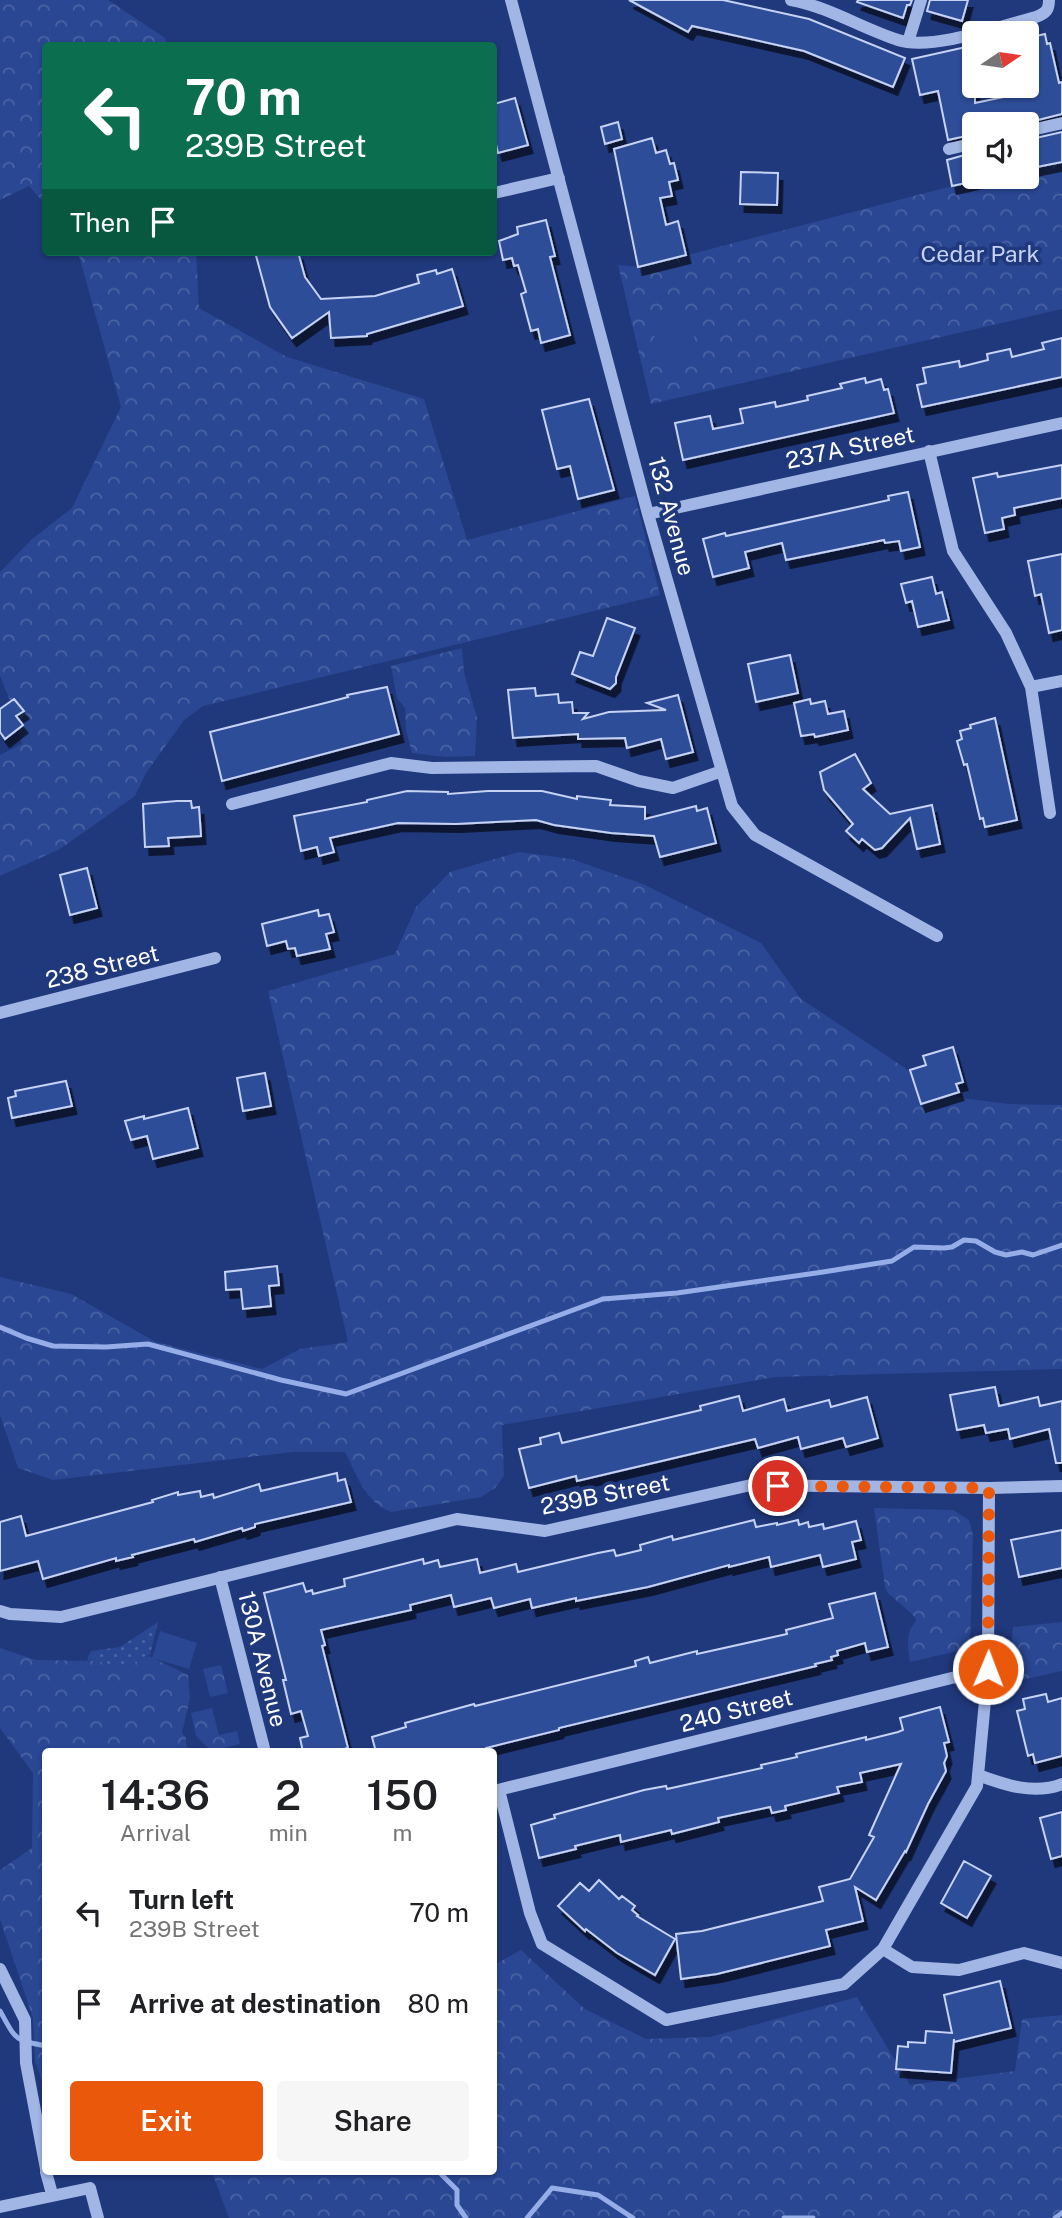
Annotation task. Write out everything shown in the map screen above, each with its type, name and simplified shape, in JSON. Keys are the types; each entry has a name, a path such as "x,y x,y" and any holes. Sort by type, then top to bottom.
{"street":[{"name":"132 Avenue","path":"511,0 648,513 732,806 755,835 937,936"},
{"path":"791,0 806,1 899,41 908,42 934,42 1037,17 1049,8 1049,0"},
{"path":"908,42 921,0"},
{"path":"1039,128 1062,123"},
{"path":"949,149 962,146"},
{"path":"497,192 559,178"},
{"name":"237A Street","path":"648,513 1062,423"},
{"path":"929,451 953,551 1006,633 1031,687 1050,813"},
{"path":"1031,687 1062,681"},
{"path":"232,804 391,763 432,768 596,766 639,781 673,788 722,771"},
{"name":"238 Street","path":"0,1013 215,958"},
{"name":"239B Street","path":"0,1611 61,1617 457,1519 545,1531 751,1485 989,1488 1062,1486"},
{"path":"497,1795 530,1913 542,1944 666,2020 844,1983 883,1949 976,1786 988,1669 989,1488"},
{"name":"130A Avenue","path":"220,1577 264,1748"},
{"name":"240 Street","path":"497,1791 988,1669"},
{"path":"978,1775 1022,1789 1053,1788 1062,1784"},
{"path":"883,1949 912,1967 959,1970 1024,1953 1062,1963"},
{"path":"0,1969 22,2010 27,2030 26,2063 42,2149"},
{"path":"47,2175 52,2194"},
{"path":"0,2207 90,2188 98,2218"}],"green space":[{"path":"0,0 108,0 165,38 166,42 42,42 42,201 29,186 0,200"},
{"name":"Cedar Park","path":"1062,162 1062,309 651,404 618,265 642,267 962,184 962,189 1039,189 1039,167"},
{"path":"79,256 196,256 199,308 287,357 424,399 467,540 635,496 660,595 203,706 184,720 146,773 135,796 60,849 0,876 0,755 22,744 12,706 0,676 0,572 31,540 72,508 121,407"},
{"path":"688,314 700,360 663,369 651,323"},
{"path":"462,648 464,672 477,718 475,756 445,757 412,753 406,730 405,708 397,698 391,666"},
{"path":"519,852 571,859 643,884 761,943 801,999 947,1096 1008,1104 1062,1105 1062,1369 775,1377 502,1425 504,1476 495,1488 481,1497 391,1512 368,1495 345,1452 293,1452 53,1480 18,1468 0,1415 0,1277 71,1294 156,1342 262,1369 300,1349 348,1342 268,991 395,954 416,907 450,872"},
{"path":"874,1508 953,1510 969,1520 973,1535 970,1647 963,1643 962,1650 910,1662 909,1635 916,1621 885,1587"},
{"path":"158,1622 150,1655 127,1668 87,1660 91,1651 120,1647"},
{"path":"1062,1622 1062,1671 1007,1683 1013,1627"},
{"path":"160,1631 197,1643 189,1669 152,1658"},
{"path":"0,1648 36,1660 96,1661 127,1668 149,1656 188,1675 190,1698 182,1733 188,1748 42,1748 42,2081 35,2061 33,2018 0,1919 0,1870 32,1848 33,1773 0,1728"},
{"path":"221,1665 228,1693 210,1697 203,1669"},
{"path":"212,1708 219,1735 237,1731 240,1744 208,1748 196,1736 191,1713"},
{"path":"521,1950 585,2009 646,2039 710,2037 857,1997 910,2085 1015,2071 1022,2019 1062,2015 1062,2218 229,2218 213,2175 497,2175 497,1963"}],"building":[{"path":"629,0 723,0 809,19 905,58 893,87 804,51 692,26 688,32"},
{"path":"912,0 910,5 907,5 903,18 857,2"},
{"path":"930,0 968,0 962,21 927,11"},
{"path":"1045,34 1047,44 1050,43 1059,83 1062,82 1062,114 1039,120 1039,112 962,112 962,137 948,140 938,91 920,95 912,59 962,48 962,98 975,98 975,103 999,98 1040,98 1040,35"},
{"path":"515,98 528,145 498,153 497,103"},
{"path":"618,122 622,139 605,144 601,127"},
{"path":"1062,132 1062,162 1039,167 1039,137"},
{"path":"652,138 656,153 666,150 670,164 674,163 678,180 669,182 672,196 660,198 666,225 678,221 686,255 638,267 614,149"},
{"path":"962,156 962,184 952,186 947,160"},
{"path":"741,172 778,173 777,205 740,204"},
{"path":"546,220 555,256 550,257 570,335 541,343 538,329 531,331 521,294 526,292 518,265 514,266 512,258 503,260 499,241 518,234 517,227"},
{"path":"256,256 299,256 305,277 321,299 375,296 419,283 417,275 436,270 437,274 452,269 463,306 367,336 331,338 329,312 292,338 270,307"},
{"path":"1062,338 1062,377 922,407 917,385 926,383 923,368 959,361 960,367 988,360 987,354 1010,349 1012,357 1044,349 1042,343"},
{"path":"865,378 866,383 881,379 884,390 888,389 894,413 683,460 675,423 710,416 713,429 743,423 740,409 775,402 776,407 808,400 807,396 842,388 840,384"},
{"path":"589,399 614,490 578,499 570,466 557,469 542,410"},
{"path":"1062,465 1062,498 1014,508 1015,515 1002,518 1004,529 985,533 973,478 997,473 998,477"},
{"path":"908,492 920,547 901,551 899,541 885,543 884,540 786,560 782,543 745,552 749,568 713,577 703,539 889,500 888,496"},
{"path":"1062,554 1062,630 1049,633 1041,594 1035,596 1028,561"},
{"path":"932,577 936,594 942,592 949,620 918,627 912,601 906,603 901,584"},
{"path":"607,618 635,628 616,683 610,689 572,674 580,652 593,656"},
{"path":"790,655 798,693 756,702 748,664"},
{"path":"387,687 399,734 222,781 210,732 348,697 347,695"},
{"path":"535,688 536,696 558,694 559,703 572,702 573,713 588,713 583,719 609,712 666,710 647,703 678,695 693,752 666,759 661,739 627,748 625,738 578,739 578,734 513,738 508,690"},
{"path":"14,699 24,711 16,716 23,725 5,739 0,732 0,709"},
{"path":"810,699 811,704 825,701 828,714 844,711 848,730 815,737 814,734 801,736 794,703"},
{"path":"995,718 1017,820 985,827 983,818 980,819 967,764 964,765 957,741 962,739 960,731 971,728 970,725"},
{"path":"855,754 871,783 863,789 890,814 932,805 940,844 917,849 910,818 882,848 875,850 862,839 859,843 846,831 853,824 824,790 820,772"},
{"path":"407,791 448,794 542,791 577,799 577,796 611,800 610,805 645,807 645,819 696,806 697,811 707,808 716,843 660,857 654,836 611,833 536,820 456,824 398,823 330,838 334,852 319,856 317,847 301,851 294,816"},
{"path":"191,801 192,808 199,807 201,836 168,838 169,846 145,847 143,804"},
{"path":"87,868 97,908 70,915 60,875"},
{"path":"318,910 319,916 329,914 334,932 326,934 330,949 297,956 295,948 288,949 286,941 267,946 262,924"},
{"path":"953,1047 963,1082 956,1084 959,1092 921,1104 910,1070 926,1065 923,1056"},
{"path":"265,1073 271,1106 243,1111 237,1078"},
{"path":"66,1081 72,1106 12,1118 8,1098 16,1096 15,1091"},
{"path":"188,1108 198,1148 153,1159 147,1136 131,1140 125,1121"},
{"path":"277,1266 279,1285 269,1286 271,1306 243,1309 241,1289 226,1290 225,1272"},
{"path":"995,1387 999,1406 1038,1397 1040,1406 1062,1401 1062,1463 1056,1463 1049,1429 1010,1439 1008,1429 986,1433 984,1425 957,1430 950,1395"},
{"path":"739,1396 743,1411 784,1399 787,1411 829,1400 831,1407 867,1397 878,1438 846,1447 843,1438 801,1449 798,1437 758,1448 755,1439 577,1481 576,1476 529,1488 519,1449 541,1444 540,1438 559,1433 562,1443 701,1410 700,1406"},
{"path":"337,1473 338,1481 345,1479 351,1502 255,1524 255,1527 243,1531 242,1528 116,1561 116,1558 43,1579 38,1561 0,1571 0,1522 21,1516 26,1536 153,1502 152,1500 178,1492 178,1495 200,1491 201,1497 213,1494 214,1498 259,1484 261,1491"},
{"path":"754,1520 756,1527 798,1520 799,1525 808,1522 809,1527 823,1524 824,1529 856,1521 861,1540 852,1542 856,1559 823,1567 820,1555 771,1567 769,1557 648,1587 532,1608 530,1599 494,1608 491,1598 454,1607 451,1595 410,1605 411,1610 321,1630 325,1645 322,1646 348,1748 302,1748 300,1738 308,1736 301,1711 291,1714 283,1680 286,1680 264,1593 303,1583 306,1592 312,1590 313,1594 345,1586 344,1579 423,1559 424,1564 438,1560 440,1567 477,1559 480,1573 516,1564 518,1572 614,1550 616,1556 641,1550 640,1545 672,1536 673,1540"},
{"path":"1062,1530 1062,1568 1019,1577 1011,1540"},
{"path":"875,1593 888,1647 867,1652 865,1643 837,1651 838,1655 831,1657 832,1660 815,1664 816,1666 486,1748 375,1748 372,1737 406,1727 405,1723 636,1666 635,1661 648,1657 650,1663 787,1634 786,1630 833,1618 829,1604"},
{"path":"1046,1694 1048,1702 1062,1698 1062,1756 1035,1763 1033,1754 1028,1756 1017,1711 1025,1709 1023,1699"},
{"path":"940,1707 949,1742 944,1743 946,1771 906,1852 876,1900 855,1887 863,1921 826,1930 830,1946 717,1974 681,1979 676,1934 702,1931 823,1901 819,1887 850,1879 874,1837 869,1835 901,1764 860,1773 862,1782 837,1787 839,1793 785,1806 786,1810 772,1813 770,1807 718,1818 719,1822 672,1834 671,1830 621,1842 620,1835 539,1858 531,1825 555,1818 554,1815 644,1790 666,1786 667,1789 762,1768 761,1765 797,1757 796,1754 898,1732 903,1730 900,1718"},
{"path":"1062,1812 1062,1856 1051,1859 1040,1818"},
{"path":"964,1861 991,1876 967,1918 941,1903"},
{"path":"599,1880 619,1899 622,1896 635,1906 632,1910 637,1916 675,1939 655,1975 617,1953 586,1929 585,1931 558,1906 580,1883 589,1891"},
{"path":"1000,1981 1011,2028 954,2042 954,2039 951,2073 896,2069 898,2046 908,2047 908,2042 925,2043 926,2031 952,2033 944,1995"}],"waterway":[{"path":"0,1327 53,1346 106,1347 148,1344 281,1380 346,1394 603,1299 677,1293 892,1261 914,1247 952,1247 964,1240 976,1241 1006,1255 1022,1252 1033,1255 1062,1245"},
{"path":"0,2011 17,2037 42,2045"},
{"path":"442,2175 457,2190 457,2205 466,2218"},
{"path":"527,2218 552,2188 598,2195 633,2218"},
{"path":"1055,2218 1062,2213"},
{"path":"784,2218 813,2218"}],"route":[{"path":"778,1486 989,1488 988,1669"}]}
